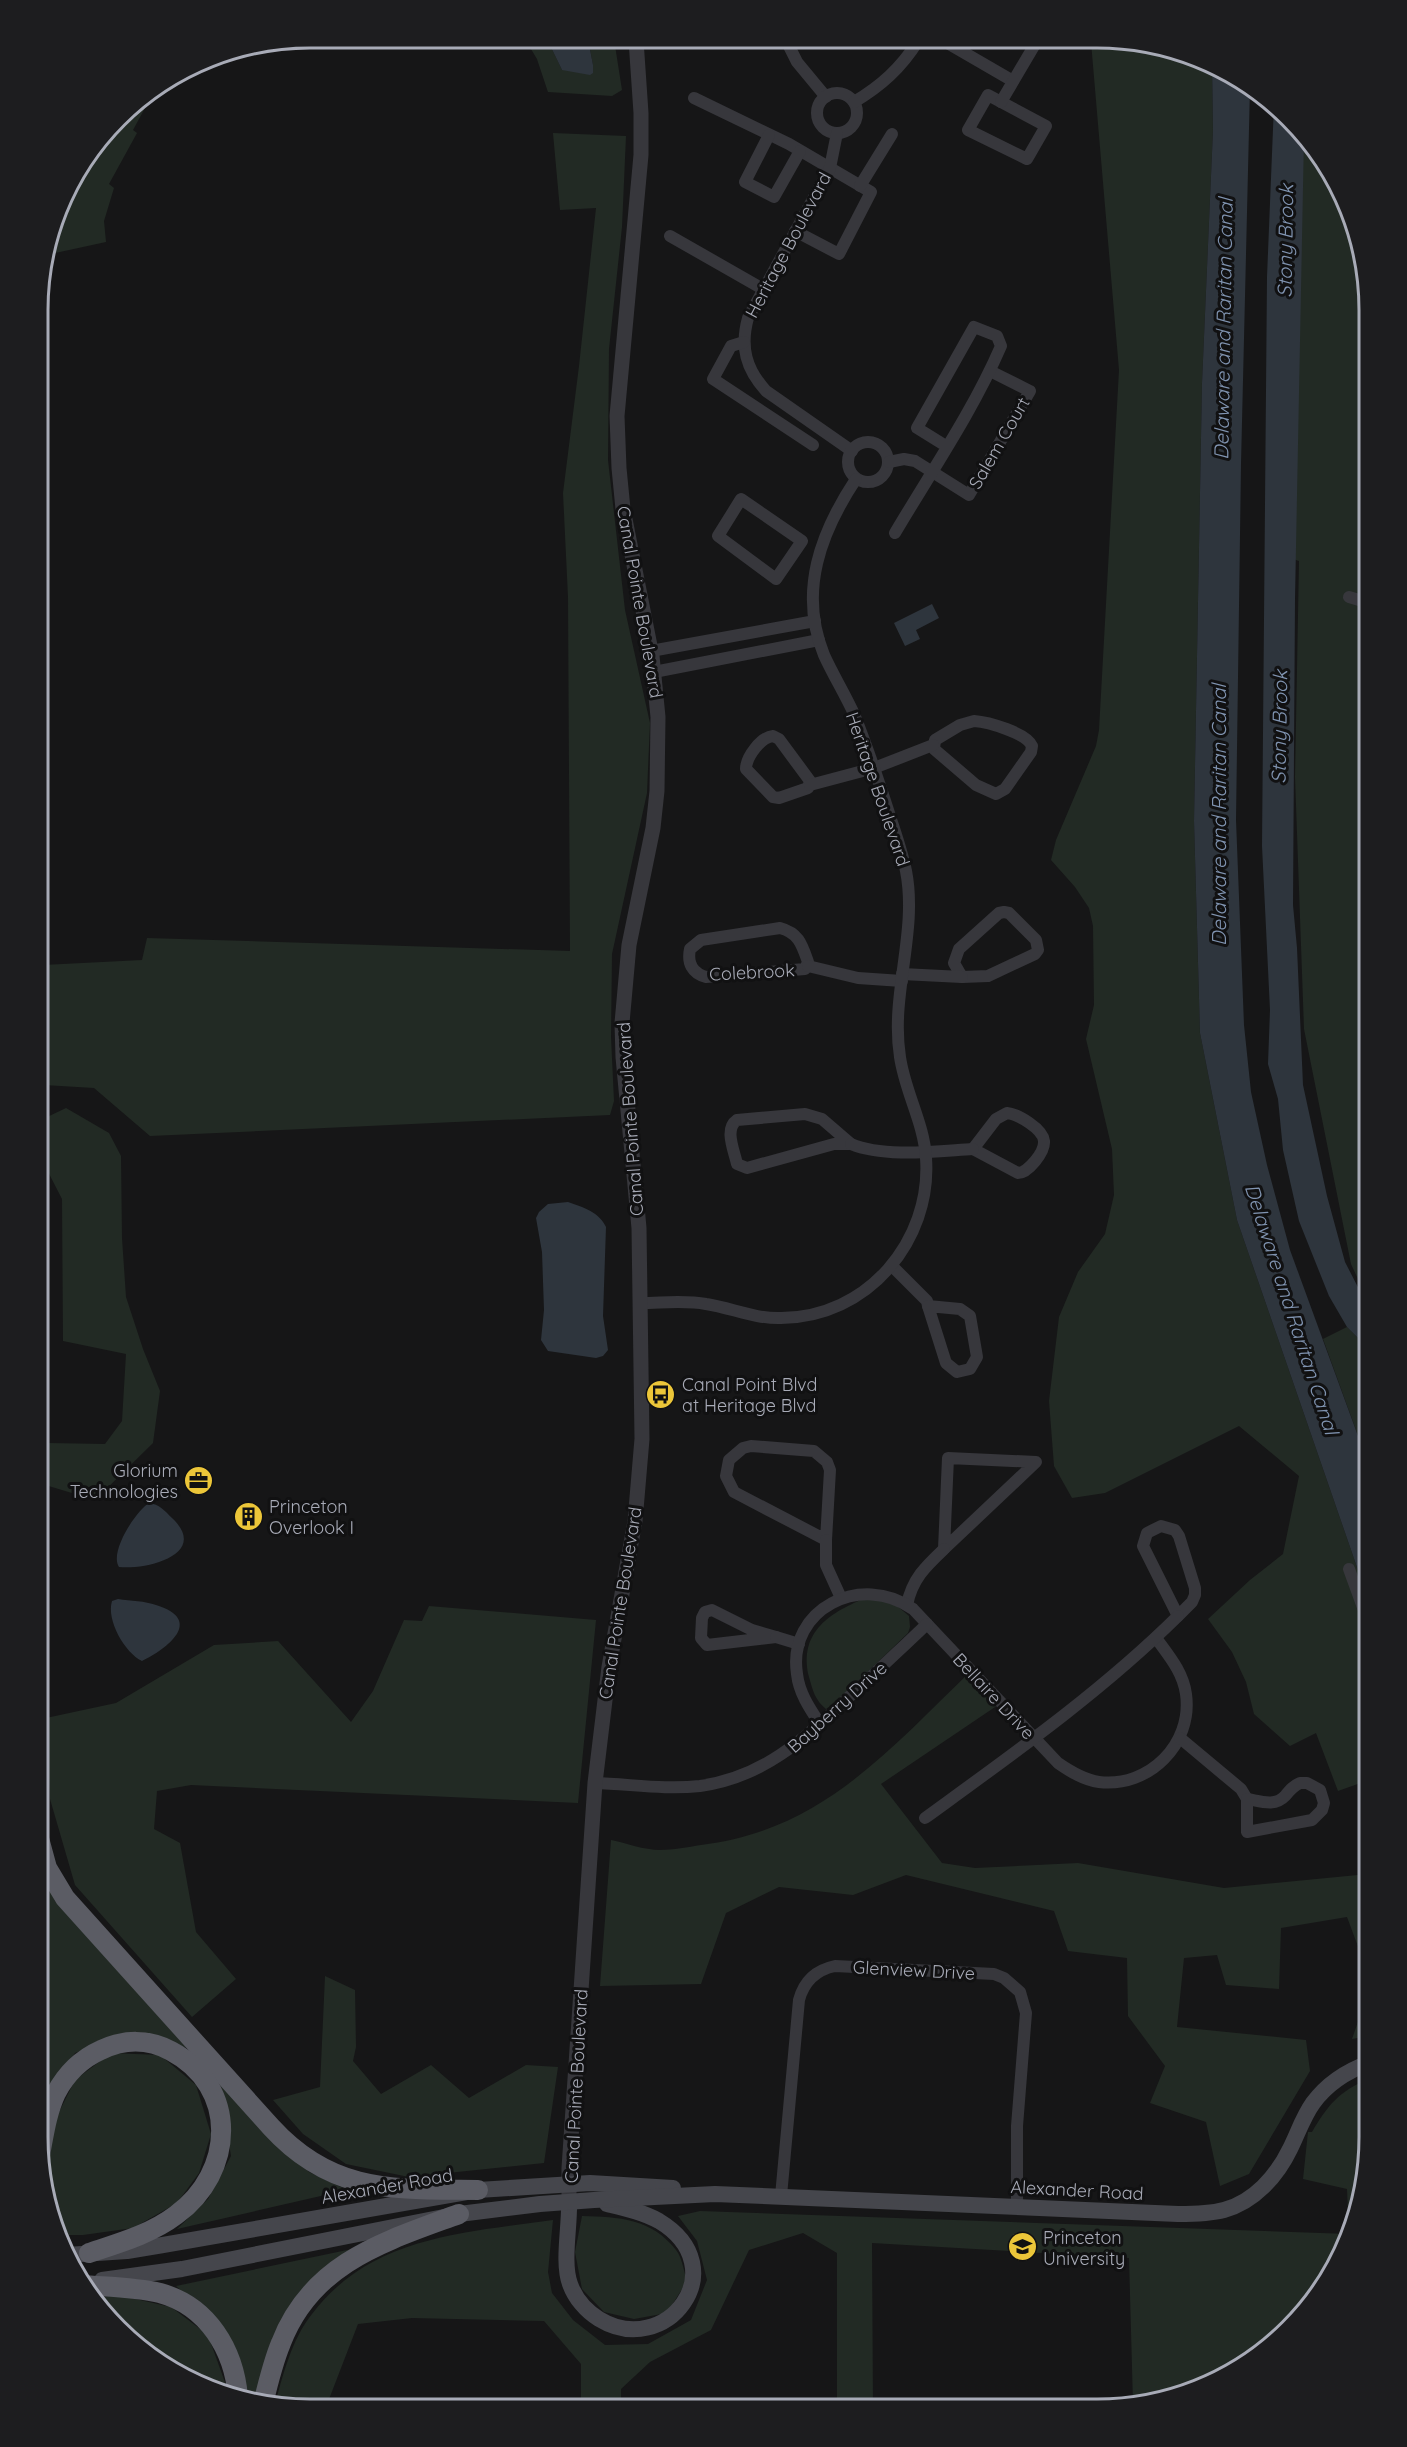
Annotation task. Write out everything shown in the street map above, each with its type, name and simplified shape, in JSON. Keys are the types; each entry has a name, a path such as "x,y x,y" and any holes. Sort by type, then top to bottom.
{"highway":[{"path":"48,1870 65,1898 296,2152 327,2171 365,2184 394,2189 478,2190"},
{"path":"48,2117 60,2087 79,2063 103,2049 122,2042 156,2045 187,2060 208,2083 217,2106 222,2141 216,2165 204,2189 185,2209 158,2227 89,2253"},
{"path":"265,2395 272,2368 286,2331 300,2308 324,2280 340,2266 364,2251 459,2214"},
{"path":"94,2285 150,2291 173,2298 194,2310 209,2323 222,2343 231,2364 236,2388"}],"main road":[{"name":"Alexander Road","path":"92,2282 182,2269 459,2214 594,2200 715,2194 1178,2214 1213,2212 1233,2207 1250,2197 1273,2176 1286,2157 1306,2114 1319,2096 1344,2075 1359,2068"},
{"name":"Alexander Road","path":"76,2254 163,2245 478,2190 569,2184 650,2185 715,2194"},
{"path":"570,2202 568,2276 573,2291 582,2305 604,2322 620,2328 639,2328 666,2320 680,2308 690,2291 693,2274 688,2249 680,2238 658,2221 594,2200"}],"street":[{"name":"Canal Pointe Boulevard","path":"570,2202 569,2184 595,1783 609,1667 635,1521 642,1439 639,1228 623,1057 622,1023 629,945 653,828 657,791 658,717 651,651 623,509 617,416 641,155 637,48"},
{"path":"790,48 797,62 825,97"},
{"path":"855,102 891,76 904,63 914,48"},
{"path":"956,48 1013,81"},
{"path":"1001,102 1033,48"},
{"path":"842,93 855,102 858,115 855,123 844,132 837,133 825,129 817,117 817,109 825,97 842,93"},
{"path":"988,95 1001,102 1046,126 1027,159 968,130 988,95"},
{"path":"694,98 800,151 871,192 838,254 795,231"},
{"name":"Heritage Boulevard","path":"837,133 830,168 748,318 744,342 749,367 756,380 766,391 852,451"},
{"path":"860,186 892,134"},
{"path":"769,135 745,182 774,197 800,151"},
{"path":"670,236 764,288"},
{"path":"895,533 990,371 1001,346 997,336 974,327 917,428 946,446"},
{"path":"744,342 731,346 713,379 813,445"},
{"name":"Salem Court","path":"889,462 904,459 915,461 969,495 1030,390 990,371"},
{"path":"875,443 887,454 889,462 887,470 877,481 863,482 856,479 848,465 852,451 860,444 875,443"},
{"name":"Heritage Boulevard","path":"640,1303 701,1303 759,1317 803,1316 844,1303 864,1291 892,1266 903,1251 920,1216 927,1178 926,1152 899,1056 897,1028 909,911 906,871 874,768 853,711 819,640 815,621 814,578 821,546 830,522 856,479"},
{"path":"802,540 776,579 718,536 741,499 802,540 821,546"},
{"path":"1349,597 1359,600"},
{"path":"651,651 815,621"},
{"path":"654,672 819,640"},
{"path":"810,785 810,781 779,739 774,736 762,740 746,764 748,773 773,797 784,797 808,788 810,785 874,768 933,745 935,740 960,725 974,721 1025,736 1032,746 1031,752 1005,789 996,794 959,773 941,757 933,745"},
{"path":"808,966 858,978 962,978 988,976 1035,954 1038,950 1036,940 1009,913 999,913 959,950 954,963 962,978"},
{"name":"Colebrook","path":"780,928 789,930 800,941 808,966 805,969 706,976 694,971 688,957 690,949 701,940 780,928"},
{"path":"851,1144 834,1144 747,1168 737,1164 730,1127 737,1120 813,1115 822,1119 859,1148 926,1152 974,1149 1018,1173 1029,1170 1043,1147 1044,1141 1039,1132 1013,1114 1007,1113 996,1119 974,1149"},
{"path":"892,1266 927,1300 928,1306 946,1363 957,1372 970,1369 977,1357 970,1316 960,1309 928,1306"},
{"path":"826,1540 734,1492 726,1476 729,1460 735,1453 751,1446 814,1451 821,1455 830,1470 826,1565 841,1598"},
{"path":"907,1605 909,1593 921,1571 1036,1462 948,1458 944,1549"},
{"path":"925,1818 1035,1739 1122,1669 1156,1638 1178,1616 1192,1602 1195,1588 1179,1536 1174,1530 1161,1526 1147,1533 1143,1546 1178,1616"},
{"path":"1349,1569 1359,1596"},
{"name":"Bellaire Drive","path":"820,1724 800,1687 796,1658 799,1644 810,1622 819,1612 841,1598 864,1593 880,1594 907,1605 1058,1763 1071,1773 1098,1782 1113,1783 1140,1777 1152,1770 1173,1750 1180,1738 1187,1709 1183,1680 1176,1665 1156,1638"},
{"path":"776,1637 707,1644 701,1638 702,1618 705,1612 712,1610 752,1630 776,1637 799,1644"},
{"name":"Bayberry Drive","path":"595,1783 676,1787 723,1781 767,1764 785,1754 820,1724 927,1624"},
{"path":"1180,1738 1241,1789 1247,1799 1248,1832 1312,1820 1322,1810 1324,1803 1320,1790 1307,1783 1293,1786 1279,1801 1271,1803 1247,1799"},
{"name":"Glenview Drive","path":"781,2196 799,2000 802,1990 815,1974 836,1966 994,1974 1004,1978 1020,1992 1026,2013 1017,2126 1017,2206"}],"shaded area":[{"path":"530,48 551,48 562,70 593,65 590,48 615,48 622,90 612,96 548,92 537,59"},
{"path":"1092,48 1148,53 1181,62 1212,75 1213,130 1202,383 1194,821 1200,1033 1237,1220 1359,1573 1359,1784 1338,1791 1316,1733 1290,1746 1254,1714 1246,1682 1232,1652 1208,1619 1250,1580 1283,1554 1299,1476 1239,1426 1105,1493 1072,1498 1054,1466 1049,1401 1059,1317 1078,1272 1105,1234 1114,1195 1112,1149 1086,1039 1094,1005 1093,926 1089,908 1075,887 1051,860 1056,840 1096,746 1099,730 1119,370"},
{"path":"145,107 133,130 137,133 109,184 114,188 104,221 106,242 54,253 68,210 83,179 113,137"},
{"path":"1288,131 1315,165 1332,194 1350,242 1357,276 1359,310 1359,1281 1351,1264 1304,1029 1295,777 1299,561 1290,558"},
{"path":"553,133 626,136 622,227 609,349 608,460 625,610 650,723 647,793 612,954 611,1037 614,1101 610,1115 150,1136 94,1088 48,1085 48,965 142,960 147,938 570,951 568,597 563,493 596,208 560,210"},
{"path":"66,1108 109,1133 121,1156 122,1238 126,1297 160,1391 153,1443 95,1500 48,1486 48,1443 105,1444 122,1421 126,1354 63,1341 62,1199 48,1172 48,1117"},
{"path":"1347,1327 1359,1339 1359,1438 1323,1339"},
{"path":"868,1597 896,1605 909,1616 908,1633 826,1709 817,1699 810,1682 808,1647 820,1625 842,1609"},
{"path":"429,1606 596,1620 578,1803 191,1785 157,1791 154,1829 180,1843 196,1932 236,1979 192,2017 75,1885 50,1799 48,1718 116,1703 214,1645 278,1641 351,1722 373,1691 404,1620 422,1621"},
{"path":"971,1671 1001,1703 881,1784 942,1863 975,1868 1078,1863 1224,1888 1359,1875 1359,1949 1347,1917 1281,1928 1279,1989 1226,1985 1217,1955 1184,1958 1177,2027 1306,2040 1310,2071 1249,2174 1220,2186 1206,2122 1150,2103 1165,2066 1128,2016 1127,1958 1068,1951 1054,1911 906,1875 853,1895 779,1887 726,1913 701,1984 600,1986 611,1840 648,1849 670,1850 744,1837 782,1823 818,1805 881,1757"},
{"path":"48,1886 55,1901 187,2048 122,2034 75,2053 48,2090"},
{"path":"325,1976 355,1990 356,2047 353,2061 381,2094 431,2065 469,2098 526,2065 558,2067 544,2163 409,2177 346,2164 303,2134 273,2100 320,2087"},
{"path":"1359,2019 1359,2038 1352,2039"},
{"path":"111,2053 160,2055 196,2085 211,2134 199,2173 177,2203 133,2228 67,2235 53,2188 49,2132 75,2080"},
{"path":"219,2082 276,2145 309,2172 347,2190 177,2229 208,2199 231,2156"},
{"path":"1359,2084 1357,2171 1348,2211 1347,2189 1303,2179 1308,2132 1312,2132 1335,2100"},
{"path":"700,2211 1340,2234 1315,2282 1294,2310 1270,2334 1242,2355 1213,2372 1165,2390 1133,2397 1129,2258 872,2243 873,2399 837,2399 837,2253 803,2233 749,2250 711,2330 650,2362 621,2389 621,2399 581,2399 581,2364 544,2321 412,2318 358,2324 329,2399 277,2397 298,2335 312,2314 336,2288 362,2268 391,2253 421,2243 486,2229 553,2220 548,2272 552,2293 573,2320 605,2345 648,2344 691,2320 707,2280 697,2241 678,2216"},
{"path":"582,2216 634,2221 656,2231 676,2250 687,2281 667,2313 634,2319 604,2312 582,2289 575,2252"},
{"path":"352,2249 283,2319 259,2394 241,2390 222,2328 176,2286"},
{"path":"118,2295 171,2307 208,2335 226,2385 179,2364 151,2345 137,2334 103,2297"}],"water":[{"path":"551,48 590,48 593,73 590,75 562,70"},
{"name":"Delaware and Raritan Canal","path":"1212,75 1250,98 1236,820 1244,1025 1251,1092 1267,1165 1290,1250 1359,1439 1359,1573 1237,1220 1200,1033 1194,821 1202,383 1213,130"},
{"name":"Stony Brook","path":"1273,116 1304,149 1295,599 1293,905 1303,1085 1327,1196 1345,1262 1359,1289 1359,1339 1347,1327 1329,1296 1299,1221 1283,1150 1278,1099 1268,1064 1270,1010 1262,846 1267,277"},
{"path":"932,604 939,618 916,630 920,639 905,646 894,623"},
{"path":"568,1202 595,1214 606,1227 603,1316 608,1350 603,1356 596,1358 548,1351 541,1340 544,1310 542,1252 536,1218 548,1204"},
{"path":"149,1503 159,1506 172,1518 182,1531 184,1541 179,1550 158,1562 144,1566 119,1567 118,1552 125,1532 137,1514"},
{"path":"118,1599 152,1604 170,1611 178,1618 180,1626 177,1634 162,1649 142,1661 123,1644 114,1626 112,1601"}],"place":[{"name":"Canal Point Blvd at Heritage Blvd","path":"661,1394"},
{"name":"Glorium Technologies","path":"199,1480"},
{"name":"Princeton Overlook I","path":"248,1516"},
{"name":"Princeton University","path":"1022,2247"}]}
